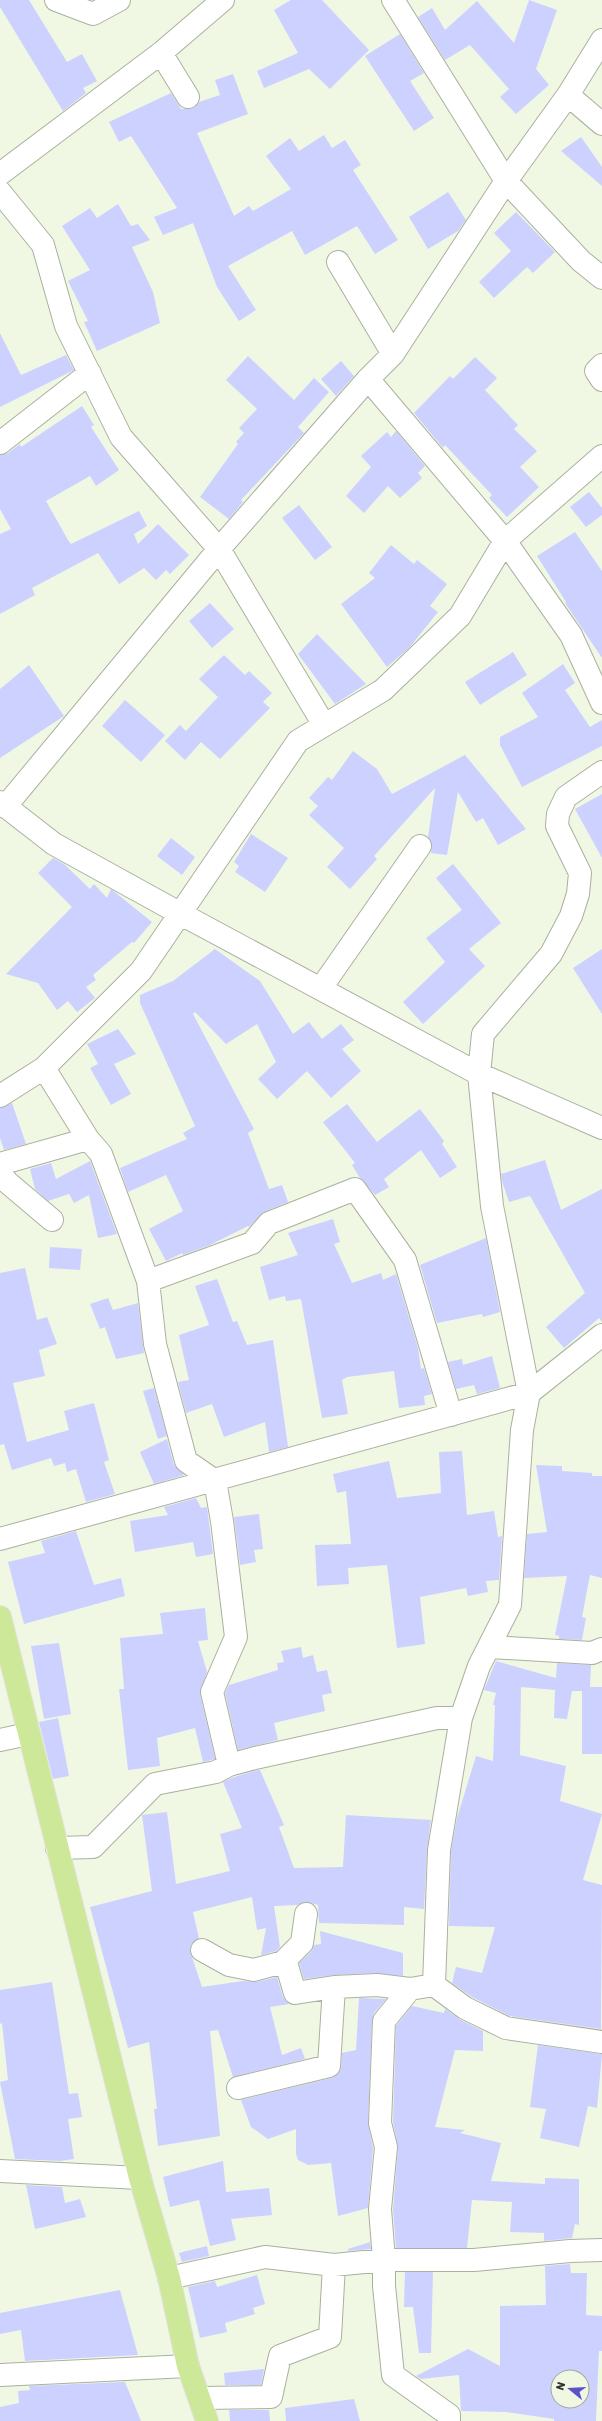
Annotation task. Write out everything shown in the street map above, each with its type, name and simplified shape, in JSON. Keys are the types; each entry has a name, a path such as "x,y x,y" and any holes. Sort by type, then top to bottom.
{"main road":[{"path":"0,1617 140,2178 169,2278 188,2366 201,2398 207,2421"}],"street":[{"path":"56,0 93,14 119,0"},
{"path":"0,174 161,53 223,0"},
{"path":"393,0 506,181 581,261 602,278"},
{"path":"602,40 568,96 506,181 393,354 368,379 219,549 3,804 54,844 181,914 479,1074 602,1128"},
{"path":"161,53 188,97"},
{"path":"568,96 602,124"},
{"path":"0,192 43,245 66,326 120,437 219,549 324,725"},
{"path":"338,262 393,354"},
{"path":"602,365 596,371 602,380"},
{"path":"0,443 90,373"},
{"path":"368,379 505,541 571,635 602,703"},
{"path":"0,1096 44,1068 141,971 298,741 383,690 460,616 505,541 602,456"},
{"path":"434,1985 439,1850 461,1718 479,1666 510,1605 522,1430 529,1393 492,1206 479,1074 483,1034 551,954 571,916 578,894 580,874 557,826 558,814 566,797 602,772"},
{"path":"321,988 420,846"},
{"path":"44,1068 88,1139 101,1154 148,1281 155,1344 186,1461 215,1481 222,1521 236,1637 212,1692 229,1765"},
{"path":"0,1164 88,1139"},
{"path":"0,1172 7,1182 52,1220"},
{"path":"148,1281 252,1243 269,1223 355,1189 405,1260 451,1415"},
{"path":"0,1539 215,1481 529,1393 602,1335"},
{"path":"490,1647 592,1653 602,1649"},
{"path":"57,1848 92,1847 154,1784 216,1772 229,1765 437,1718 461,1718"},
{"path":"0,1740 28,1734"},
{"path":"202,1950 229,1966 254,1970 283,1962 302,1943 306,1914"},
{"path":"276,1964 287,1966 295,1993 334,1987 377,1985 410,1989 434,1985 464,2008 506,2028 602,2042"},
{"path":"238,2088 329,2066 334,1987"},
{"path":"410,1989 384,2021 380,2123 386,2147 380,2209 384,2260 384,2286 393,2375 449,2415 449,2421"},
{"path":"0,2171 140,2178"},
{"path":"169,2278 265,2257 334,2265 384,2260 474,2260 570,2251 602,2250"},
{"path":"201,2398 272,2396 280,2356 330,2337 334,2265"},
{"path":"0,2375 188,2366"}],"building":[{"path":"0,0 29,0 67,62 82,54 97,81 83,88 86,93 63,111 0,7"},
{"path":"291,0 322,0 369,50 330,89 309,69 264,88 257,71 298,53 274,10"},
{"path":"529,0 557,10 536,69 549,85 516,114 500,97 509,89 470,45 445,60 418,17 432,8 445,30 477,1 514,43"},
{"path":"400,34 424,73 410,81 434,118 414,131 365,56"},
{"path":"233,74 248,114 197,133 234,216 249,206 253,211 291,189 266,156 290,138 299,151 324,135 332,148 345,140 361,165 353,170 398,240 375,254 357,226 305,255 292,231 228,266 256,310 239,321 217,287 193,223 163,235 154,217 177,208 131,136 119,142 109,122 171,93 181,109 194,108 199,102 220,95 215,80"},
{"path":"581,137 602,167 602,186 561,151"},
{"path":"448,192 466,220 458,231 428,249 409,217"},
{"path":"118,204 131,226 138,224 150,240 132,247 153,292 160,323 97,351 84,322 88,321 68,281 90,270 62,226 90,208 97,218"},
{"path":"516,212 555,252 533,273 527,267 494,298 479,282 511,251 494,233"},
{"path":"0,333 21,375 66,355 74,370 0,407"},
{"path":"248,356 294,400 314,378 329,392 298,427 304,433 241,500 243,502 229,519 200,497 238,444 236,442 244,433 239,428 257,409 226,380"},
{"path":"475,357 497,378 485,390 518,425 514,429 537,451 520,467 539,487 507,517 489,498 492,495 445,445 443,448 414,413 450,376 453,379"},
{"path":"341,361 354,376 336,396 321,379"},
{"path":"82,406 94,425 91,427 119,470 96,486 90,476 46,501 68,540 71,544 139,511 147,526 134,534 138,544 158,524 189,555 170,574 166,570 156,580 144,568 119,584 98,553 32,588 35,595 0,614 0,534 11,529 0,509 0,455 8,453 20,444 21,447"},
{"path":"396,431 425,466 418,473 422,478 400,498 388,486 364,513 346,496 371,467 361,456 387,432 391,437"},
{"path":"589,492 602,508 602,515 586,527 570,507"},
{"path":"299,505 332,547 315,560 282,518"},
{"path":"575,532 602,571 602,658 565,603 566,602 537,556"},
{"path":"391,545 414,564 417,560 447,584 430,606 438,612 409,648 387,667 341,604 375,578 369,573"},
{"path":"210,603 234,629 212,648 189,621"},
{"path":"317,634 366,684 335,704 298,654"},
{"path":"513,652 527,675 480,705 465,682"},
{"path":"224,655 245,675 249,671 272,693 263,702 270,708 220,759 201,742 185,760 165,741 180,725 186,731 218,697 199,679"},
{"path":"563,664 575,683 565,690 590,727 602,720 602,746 522,787 500,745 500,737 538,717 522,693"},
{"path":"29,665 64,716 0,758 0,689"},
{"path":"125,700 165,735 141,762 102,726"},
{"path":"353,751 377,769 392,794 465,755 526,829 498,845 483,818 476,822 458,792 447,855 431,853 432,847 428,837 435,788 374,856 377,859 350,889 327,867 344,848 309,815 318,806 309,798 328,777 332,780"},
{"path":"602,794 602,858 575,809"},
{"path":"251,834 288,858 265,892 235,872 239,866 234,862"},
{"path":"171,838 195,857 182,875 157,856"},
{"path":"53,858 64,864 90,889 94,884 107,898 111,889 152,922 134,943 132,942 93,975 96,980 86,987 95,998 77,1012 68,1001 57,1010 38,983 6,974 72,907 38,873"},
{"path":"453,864 501,923 469,949 485,966 423,1024 403,1002 445,962 426,938 462,910 436,878"},
{"path":"215,949 260,981 293,1034 309,1022 322,1039 341,1024 354,1040 342,1049 361,1071 331,1098 307,1071 277,1099 258,1079 276,1062 257,1024 226,1044 195,1012 193,1014 254,1129 248,1133 269,1189 282,1185 288,1202 264,1212 249,1227 248,1226 210,1245 183,1255 182,1253 166,1261 149,1229 183,1211 166,1175 128,1192 120,1168 187,1139 183,1133 195,1126 140,1003 140,995 173,981"},
{"path":"602,949 602,1014 573,968"},
{"path":"118,1029 136,1054 114,1064 131,1094 111,1105 90,1068 98,1064 87,1044"},
{"path":"12,1103 26,1144 4,1150 0,1138 0,1108"},
{"path":"347,1104 377,1142 420,1109 444,1141 442,1144 457,1167 440,1178 421,1150 384,1179 389,1187 375,1195 360,1178 352,1165 355,1163 323,1122"},
{"path":"545,1160 561,1210 602,1189 602,1322 599,1318 564,1348 546,1327 585,1293 530,1196 509,1202 501,1174"},
{"path":"90,1161 117,1234 98,1238 89,1195 74,1203 69,1194 48,1201 35,1189 30,1169 51,1163 56,1179"},
{"path":"333,1219 340,1242 334,1244 352,1283 381,1273 383,1280 396,1274 418,1348 421,1369 424,1368 432,1394 424,1396 425,1405 399,1408 394,1371 347,1377 342,1380 348,1414 322,1418 301,1299 286,1301 285,1296 269,1300 260,1267 298,1255 288,1233"},
{"path":"486,1238 500,1312 483,1317 482,1314 437,1323 420,1265"},
{"path":"50,1247 82,1249 80,1270 49,1268"},
{"path":"25,1268 37,1320 47,1317 57,1344 39,1350 45,1376 13,1383 27,1442 69,1430 64,1411 94,1403 109,1460 104,1462 115,1494 86,1502 76,1469 67,1472 65,1463 54,1466 51,1458 12,1470 4,1444 0,1445 0,1273"},
{"path":"217,1279 233,1322 237,1321 247,1345 273,1340 288,1447 269,1452 265,1422 224,1437 212,1404 186,1413 178,1382 189,1380 179,1335 209,1325 195,1286"},
{"path":"108,1298 113,1310 138,1303 144,1353 116,1359 105,1327 100,1329 90,1304"},
{"path":"492,1356 500,1388 477,1394 474,1385 456,1389 448,1362 462,1359 463,1365"},
{"path":"154,1388 167,1436 158,1439 143,1391"},
{"path":"167,1439 174,1465 184,1475 154,1484 140,1452"},
{"path":"462,1451 467,1515 494,1511 498,1537 502,1536 499,1580 486,1581 488,1592 468,1596 466,1588 420,1597 425,1644 397,1648 387,1565 348,1568 349,1584 317,1586 315,1545 351,1544 346,1491 337,1493 333,1474 389,1461 397,1498 441,1493 439,1452"},
{"path":"536,1465 562,1466 562,1471 592,1473 592,1476 602,1476 602,1578 590,1575 582,1617 586,1618 582,1640 559,1639 559,1636 555,1635 567,1576 524,1578 527,1534 547,1532"},
{"path":"196,1498 201,1508 207,1507 213,1554 196,1557 193,1542 135,1552 130,1521 168,1515 164,1507"},
{"path":"259,1514 263,1549 254,1550 256,1562 240,1565 234,1517"},
{"path":"76,1531 94,1585 121,1578 125,1596 24,1624 8,1562 45,1553 41,1541"},
{"path":"205,1608 208,1640 198,1641 207,1672 200,1694 215,1759 203,1762 195,1728 157,1738 160,1766 128,1770 119,1689 124,1689 120,1638 163,1634 160,1613"},
{"path":"59,1643 71,1714 44,1719 31,1646"},
{"path":"301,1647 303,1658 313,1655 317,1672 327,1670 332,1693 322,1695 325,1711 274,1723 278,1740 238,1750 225,1693 229,1685 278,1670 277,1663 284,1662 281,1651"},
{"path":"496,1661 556,1678 557,1663 591,1665 590,1687 602,1687 602,1754 582,1754 582,1691 572,1691 567,1719 554,1718 555,1690 521,1687 520,1755 566,1766 560,1801 602,1814 583,1880 602,1885 601,2029 510,2016 472,1997 452,1983 456,1967 482,1973 495,1927 449,1926 451,1851 457,1818 476,1756 493,1761 495,1705 493,1705 496,1693 484,1690"},
{"path":"58,1718 69,1776 53,1779 39,1722"},
{"path":"260,1770 284,1825 279,1827 294,1868 343,1867 346,1815 431,1820 427,1850 424,1909 404,1907 404,1925 319,1923 318,1905 307,1902 297,1905 274,1906 280,1947 276,1951 261,1955 266,1928 257,1930 252,1897 193,1912 199,1938 191,1944 190,1951 202,1987 243,1981 257,1982 277,1977 283,1997 289,2004 270,2007 282,2055 301,2048 305,2059 233,2077 218,2030 210,2031 220,2136 158,2146 154,2109 157,2109 149,2042 128,2048 90,1907 152,1891 142,1815 167,1812 176,1884 230,1871 220,1834 242,1828 223,1782"},
{"path":"320,1931 403,1953 403,1976 376,1973 333,1975 304,1979 299,1963 311,1952 314,1945 321,1944"},
{"path":"52,1982 69,2094 78,2093 82,2117 68,2119 74,2159 60,2161 15,2159 0,2082 8,2080 2,2023 0,2024 0,1990"},
{"path":"359,1998 386,1999 374,2013 372,2021 368,2123 373,2148 368,2208 338,2216 331,2163 308,2165 298,2160 296,2154 296,2129 268,2139 251,2127 241,2100 332,2078 338,2074 341,2067 342,2053 356,2050"},
{"path":"412,2006 444,2013 445,2009 459,2019 483,2031 483,2051 455,2050 435,2127 465,2130 460,2133 501,2143 491,2181 545,2184 545,2178 579,2179 579,2225 575,2224 572,2238 544,2241 544,2233 510,2232 512,2202 472,2200 467,2248 396,2248 393,2209 398,2148 393,2122 396,2026"},
{"path":"538,2045 602,2054 597,2108 588,2106 579,2147 540,2138 546,2109 530,2107"},
{"path":"223,2161 226,2192 269,2188 272,2215 231,2219 236,2240 210,2246 199,2200 170,2207 163,2177"},
{"path":"26,2185 62,2187 65,2203 80,2199 86,2217 35,2229"},
{"path":"370,2242 371,2249 348,2251 348,2249"},
{"path":"207,2246 209,2256 182,2262 179,2253"},
{"path":"570,2264 571,2273 587,2273 586,2315 602,2316 602,2351 599,2351 596,2421 554,2421 554,2419 506,2412 461,2411 459,2375 421,2379 416,2376 468,2349 500,2366 500,2306 546,2305 545,2266"},
{"path":"405,2272 433,2272 431,2353 419,2353 413,2307 404,2307"},
{"path":"257,2275 265,2304 253,2308 255,2314 225,2323 227,2332 200,2338 188,2287 215,2281 217,2287"},
{"path":"120,2290 138,2355 25,2361 21,2330 0,2334 0,2313"},
{"path":"264,2369 261,2385 225,2385 224,2373"},
{"path":"125,2382 141,2421 0,2421 0,2407 19,2403 18,2391 30,2390 29,2386"},
{"path":"354,2399 360,2421 286,2421 285,2408"},
{"path":"229,2410 269,2410 270,2421 230,2421"}]}
